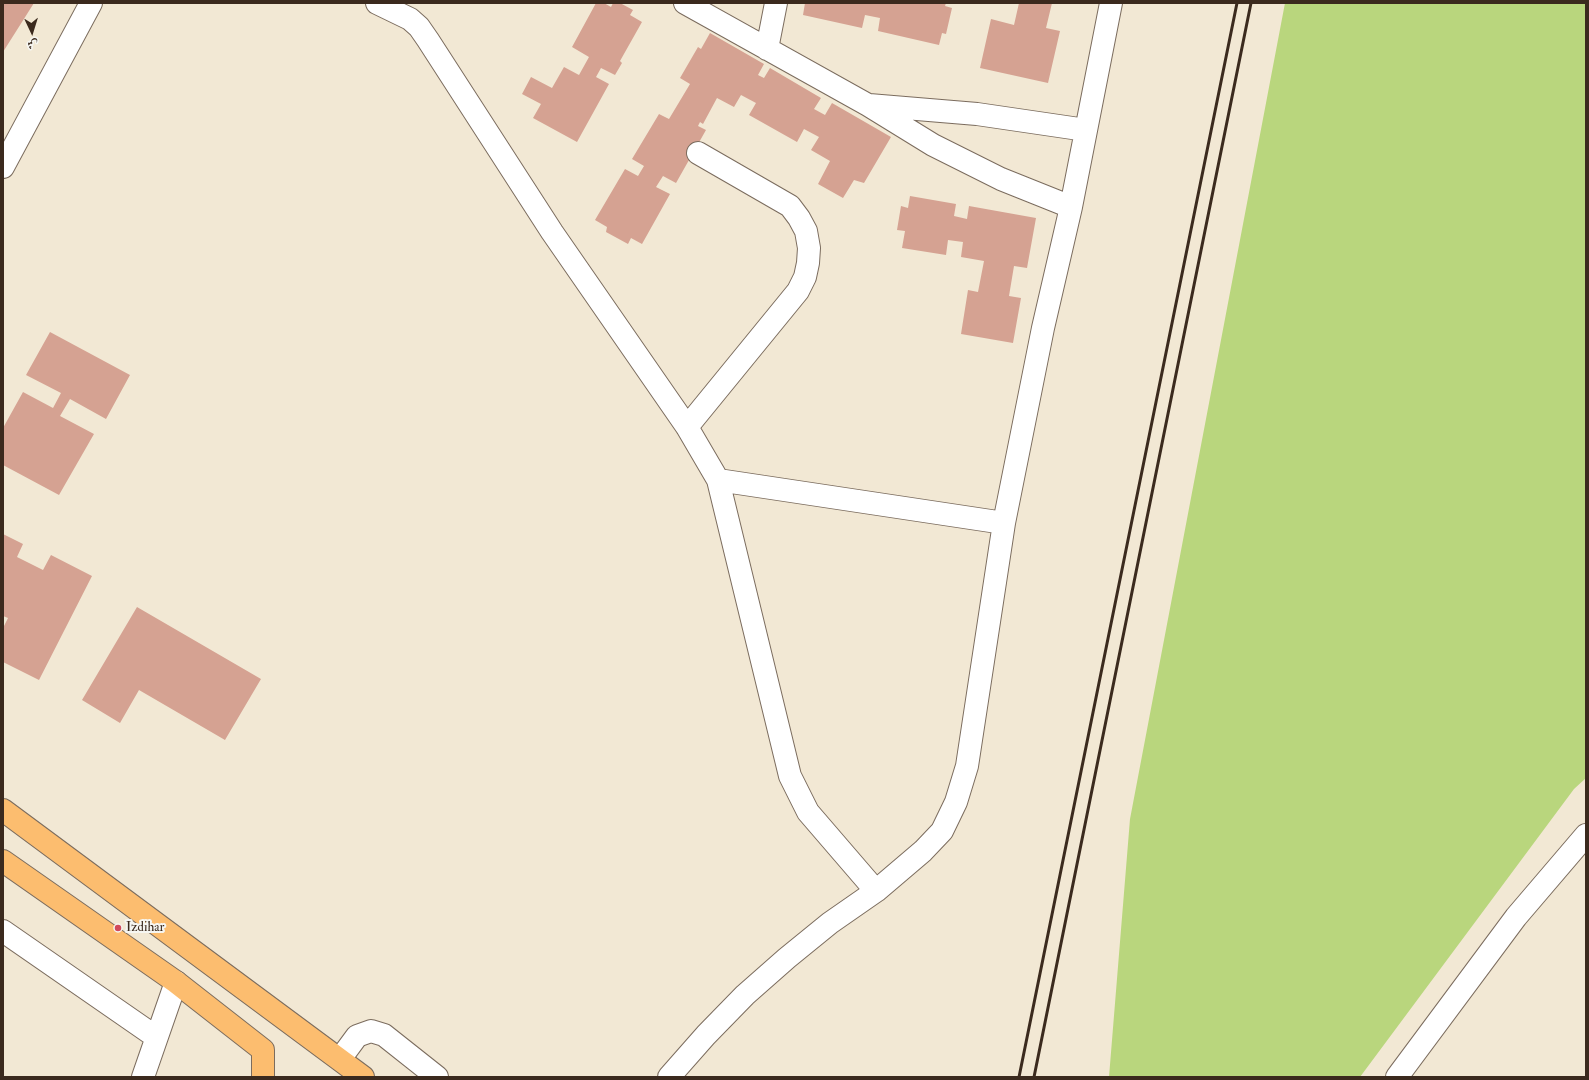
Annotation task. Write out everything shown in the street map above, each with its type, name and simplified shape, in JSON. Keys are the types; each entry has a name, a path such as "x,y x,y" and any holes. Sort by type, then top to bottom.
{"main road":[{"path":"3,810 363,1077"},
{"path":"3,861 176,982 263,1050 263,1077"}],"street":[{"path":"3,166 91,3"},
{"path":"377,3 410,19 419,27 552,232 687,427 718,480 790,776 808,812 876,891"},
{"path":"685,3 868,105 933,145 1000,179 1071,207"},
{"path":"767,48 776,3"},
{"path":"669,1077 706,1035 745,995 830,923 876,891 923,851 942,831 956,802 967,766 1004,523 1043,328 1071,207 1111,3"},
{"path":"868,105 977,114 1086,130"},
{"path":"687,427 798,291 805,277 809,248 806,231 790,206 698,153"},
{"path":"718,480 1004,523"},
{"path":"1397,1077 1516,918 1586,836"},
{"path":"3,931 156,1037"},
{"path":"143,1077 176,982"},
{"path":"340,1059 358,1036 370,1031 384,1035 437,1077"}],"green space":[{"path":"1285,3 1586,3 1586,778 1574,789 1360,1077 1109,1077 1130,819"}],"building":[{"path":"3,3 34,3 3,52"},
{"path":"596,3 604,3 611,7 613,3 620,3 633,10 630,15 642,22 620,61 622,63 615,75 601,68 596,77 609,84 577,142 533,118 541,104 522,94 531,77 552,88 564,67 579,75 589,57 572,47"},
{"path":"805,3 946,3 945,6 952,8 946,34 942,33 939,45 878,31 880,18 865,15 862,28 803,15"},
{"path":"1019,3 1052,3 1046,28 1060,31 1048,83 980,68 991,19 1014,25"},
{"path":"710,33 764,64 758,75 764,78 770,68 821,98 814,109 825,115 832,103 891,137 864,183 854,180 843,198 818,184 830,161 811,150 819,137 804,129 797,142 749,115 756,103 741,95 734,107 717,98 703,124 700,122 698,126 706,130 676,183 663,176 656,187 670,194 642,244 631,238 628,244 606,232 607,227 595,220 625,169 638,176 644,166 632,159 659,114 669,119 690,84 680,78 698,47 701,49"},
{"path":"910,196 956,204 954,216 967,219 969,206 1036,218 1027,268 1014,266 1009,296 1021,298 1013,343 961,334 968,290 978,292 984,261 961,257 963,242 948,240 946,255 902,248 905,231 897,230 901,206 908,208"},
{"path":"50,332 130,375 106,419 70,399 60,416 94,434 59,495 3,465 3,428 23,392 53,408 61,393 26,375"},
{"path":"3,534 23,544 17,557 43,570 51,555 92,576 39,680 3,662 3,628 8,618 3,616"},
{"path":"137,607 261,679 225,740 139,690 120,723 82,700"}],"railway":[{"path":"1019,1077 1237,3"},
{"path":"1034,1077 1251,3"}],"place":[{"name":"Izdihar","path":"118,928"}]}
